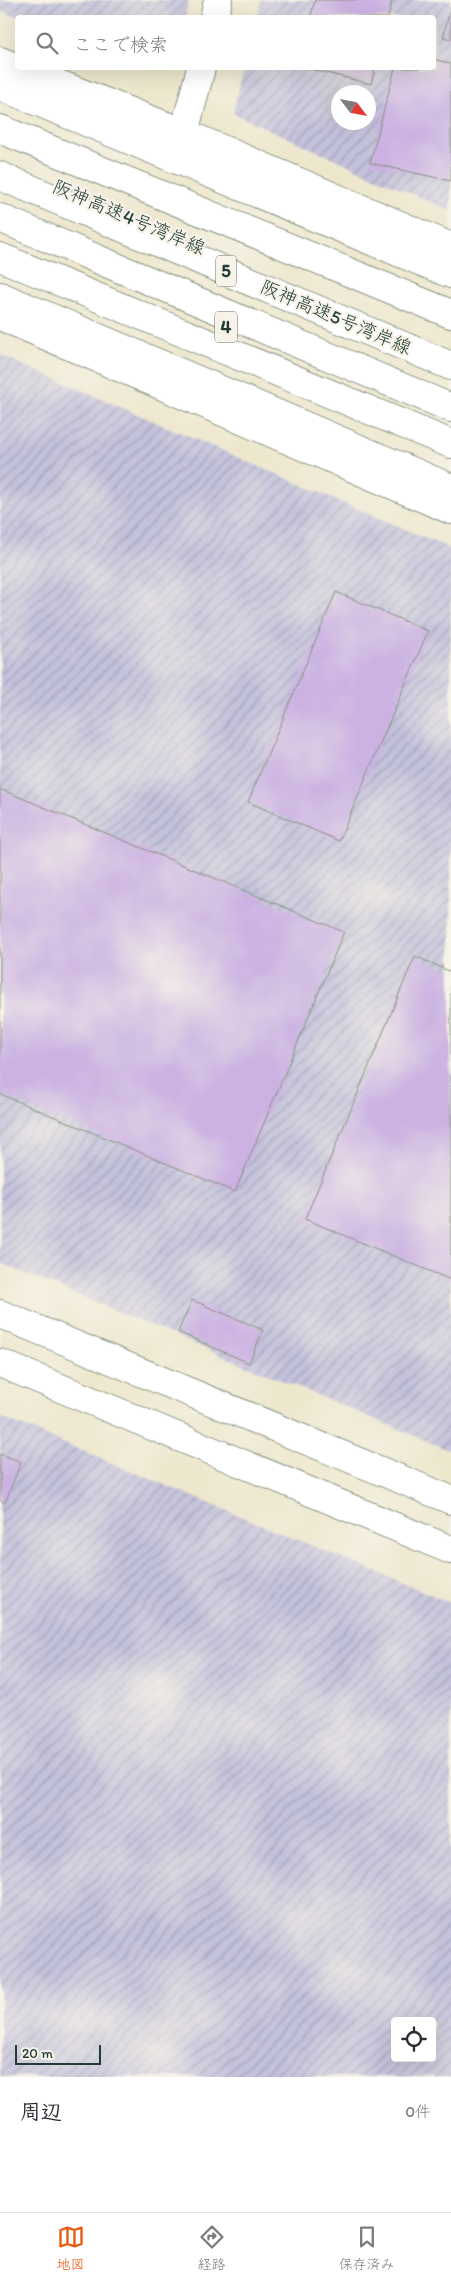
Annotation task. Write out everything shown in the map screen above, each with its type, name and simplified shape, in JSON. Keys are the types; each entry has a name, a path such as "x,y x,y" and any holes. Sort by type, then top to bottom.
{"main road":[{"path":"215,15 218,0"},
{"path":"0,61 15,67"},
{"path":"23,70 184,133 451,247"},
{"path":"184,133 200,70"},
{"path":"0,86 451,274"},
{"path":"0,129 451,314"},
{"name":"阪神高速4号湾岸線","path":"0,163 451,353"},
{"name":"阪神高速5号湾岸線","path":"0,176 451,366"},
{"name":"阪神高速5号湾岸線","path":"0,218 451,408"},
{"name":"4","path":"0,232 451,422"},
{"path":"0,257 451,444"},
{"path":"0,296 451,488"},
{"path":"0,316 451,510"},
{"path":"0,1314 451,1500"},
{"path":"0,1363 451,1550"}],"shaded area":[{"path":"0,0 189,0 186,15 15,16 0,11"},
{"path":"261,0 451,0 451,211 233,113 244,70 436,70 436,15 257,15"},
{"path":"0,355 451,549 451,1451 0,1263"},
{"path":"0,1417 451,1603 451,2077 0,2077"}],"building":[{"path":"315,0 392,0 389,15 311,15"},
{"path":"451,7 451,39 443,37"},
{"path":"436,60 451,64 451,181 370,163 394,70 436,70"},
{"path":"314,70 374,70 371,84"},
{"path":"336,592 428,631 339,841 248,802"},
{"path":"0,789 344,932 235,1192 0,1094"},
{"path":"415,956 451,972 451,1280 305,1219"},
{"path":"192,1300 263,1330 249,1363 178,1332"},
{"path":"0,1454 21,1462 5,1503 0,1500"}]}
